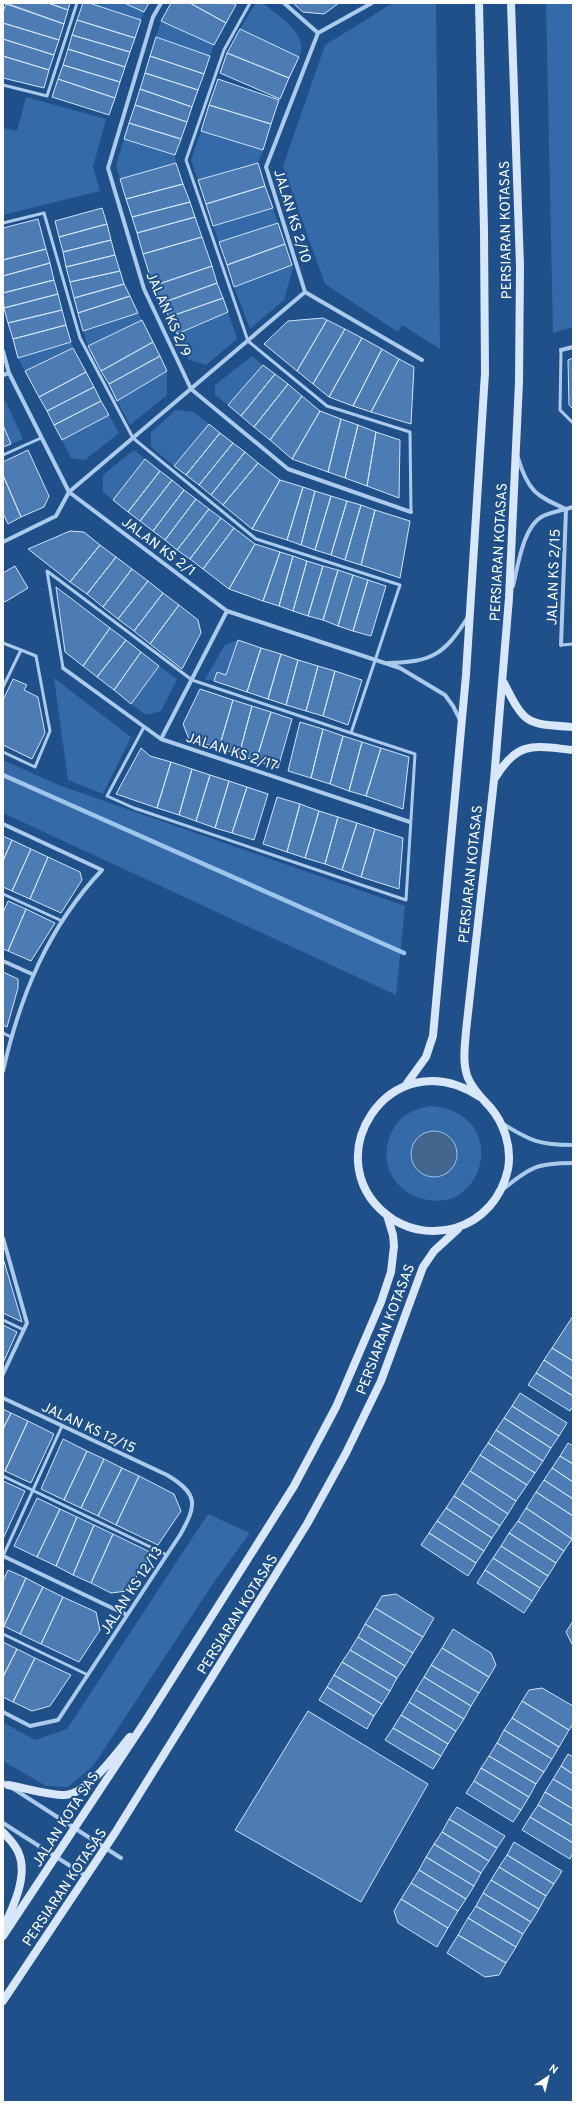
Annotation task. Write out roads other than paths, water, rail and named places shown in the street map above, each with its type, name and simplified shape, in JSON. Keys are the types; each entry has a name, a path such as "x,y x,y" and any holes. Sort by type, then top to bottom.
{"main road":[{"name":"PERSIARAN KOTASAS","path":"405,1086 426,1057 433,1036 462,724 470,614 485,373 484,231 479,3"},
{"name":"PERSIARAN KOTASAS","path":"480,1097 468,1079 465,1058 468,1007 494,780 503,682 509,598 516,450 520,266 511,3"},
{"path":"503,682 517,708 527,720 539,725 573,727"},
{"path":"494,780 503,765 518,751 526,748 573,750"},
{"name":"PERSIARAN KOTASAS","path":"3,2001 105,1848 307,1524 346,1453 381,1381 425,1263 442,1242 462,1226 484,1212 500,1192 508,1167 509,1154 507,1141 501,1123 490,1106 469,1090 444,1082 424,1082 405,1086 388,1096 374,1109 362,1132 358,1158 364,1184 370,1196 387,1215 410,1228 423,1231 449,1230 462,1226"},
{"name":"PERSIARAN KOTASAS","path":"148,1717 279,1512 336,1407 373,1321 391,1272 394,1246 393,1235 387,1215"},
{"path":"5,1783 65,1795 80,1791 94,1778 148,1717"},
{"name":"JALAN KOTA SAS","path":"3,1936 148,1717"},
{"path":"3,1832 15,1845 19,1854 22,1868 19,1886 3,1928"}],"street":[{"name":"JALAN KS 2/9","path":"161,3 153,17 108,168 144,289 191,389 288,469 411,512"},
{"path":"284,3 318,33 372,3"},
{"name":"JALAN KS 2/10","path":"305,292 266,167 318,33"},
{"path":"3,542 56,516 69,492 305,292 422,360"},
{"path":"561,350 573,347"},
{"name":"JALAN KS 2/1","path":"3,351 9,373 69,492 226,611 374,659 411,674 445,695 453,706 462,724"},
{"path":"3,375 9,373"},
{"path":"516,450 523,474 531,488 543,499 566,510"},
{"path":"509,598 524,543 534,523 543,516 573,507"},
{"name":"JALAN KS 2/15","path":"561,645 566,510"},
{"path":"161,739 226,611"},
{"path":"385,663 414,663 438,653 457,634 470,614"},
{"name":"JALAN KS 2/17","path":"63,668 161,739 410,822"},
{"path":"3,824 102,870 87,886 62,921 32,974 11,1037 3,1071"},
{"path":"3,961 32,974"},
{"path":"501,1123 527,1138 547,1145 573,1145"},
{"path":"500,1192 535,1167 551,1163 573,1163"},
{"path":"3,1238 27,1323 3,1374"},
{"name":"JALAN KS 12/15","path":"3,1398 166,1476"},
{"name":"JALAN KS 12/13","path":"3,1712 30,1726 58,1720 167,1555 192,1514 192,1499 184,1485 166,1476"},
{"path":"3,1556 127,1615"},
{"path":"5,1783 121,1858"},
{"path":"3,1823 87,1876"}],"lane":[{"path":"3,85 47,96 77,3"},
{"path":"250,3 224,50 186,160 248,341 327,406 410,432 411,512"},
{"path":"3,223 44,213 80,338 133,438 256,539 400,586 374,659 352,733"},
{"path":"561,350 560,410 573,423"},
{"path":"3,455 41,438"},
{"path":"63,668 47,571 192,680 415,754 406,900 134,808 107,796 144,727"},
{"path":"3,643 36,656 50,731 35,767 3,752"},
{"path":"561,645 573,644"},
{"path":"3,687 21,650"},
{"path":"3,894 62,921"},
{"path":"3,1033 11,1037"},
{"path":"3,1320 24,1330"},
{"path":"3,1556 62,1426"},
{"path":"3,1476 167,1555"},
{"path":"3,1634 88,1675"}],"waterway":[{"path":"3,775 404,953"}]}
